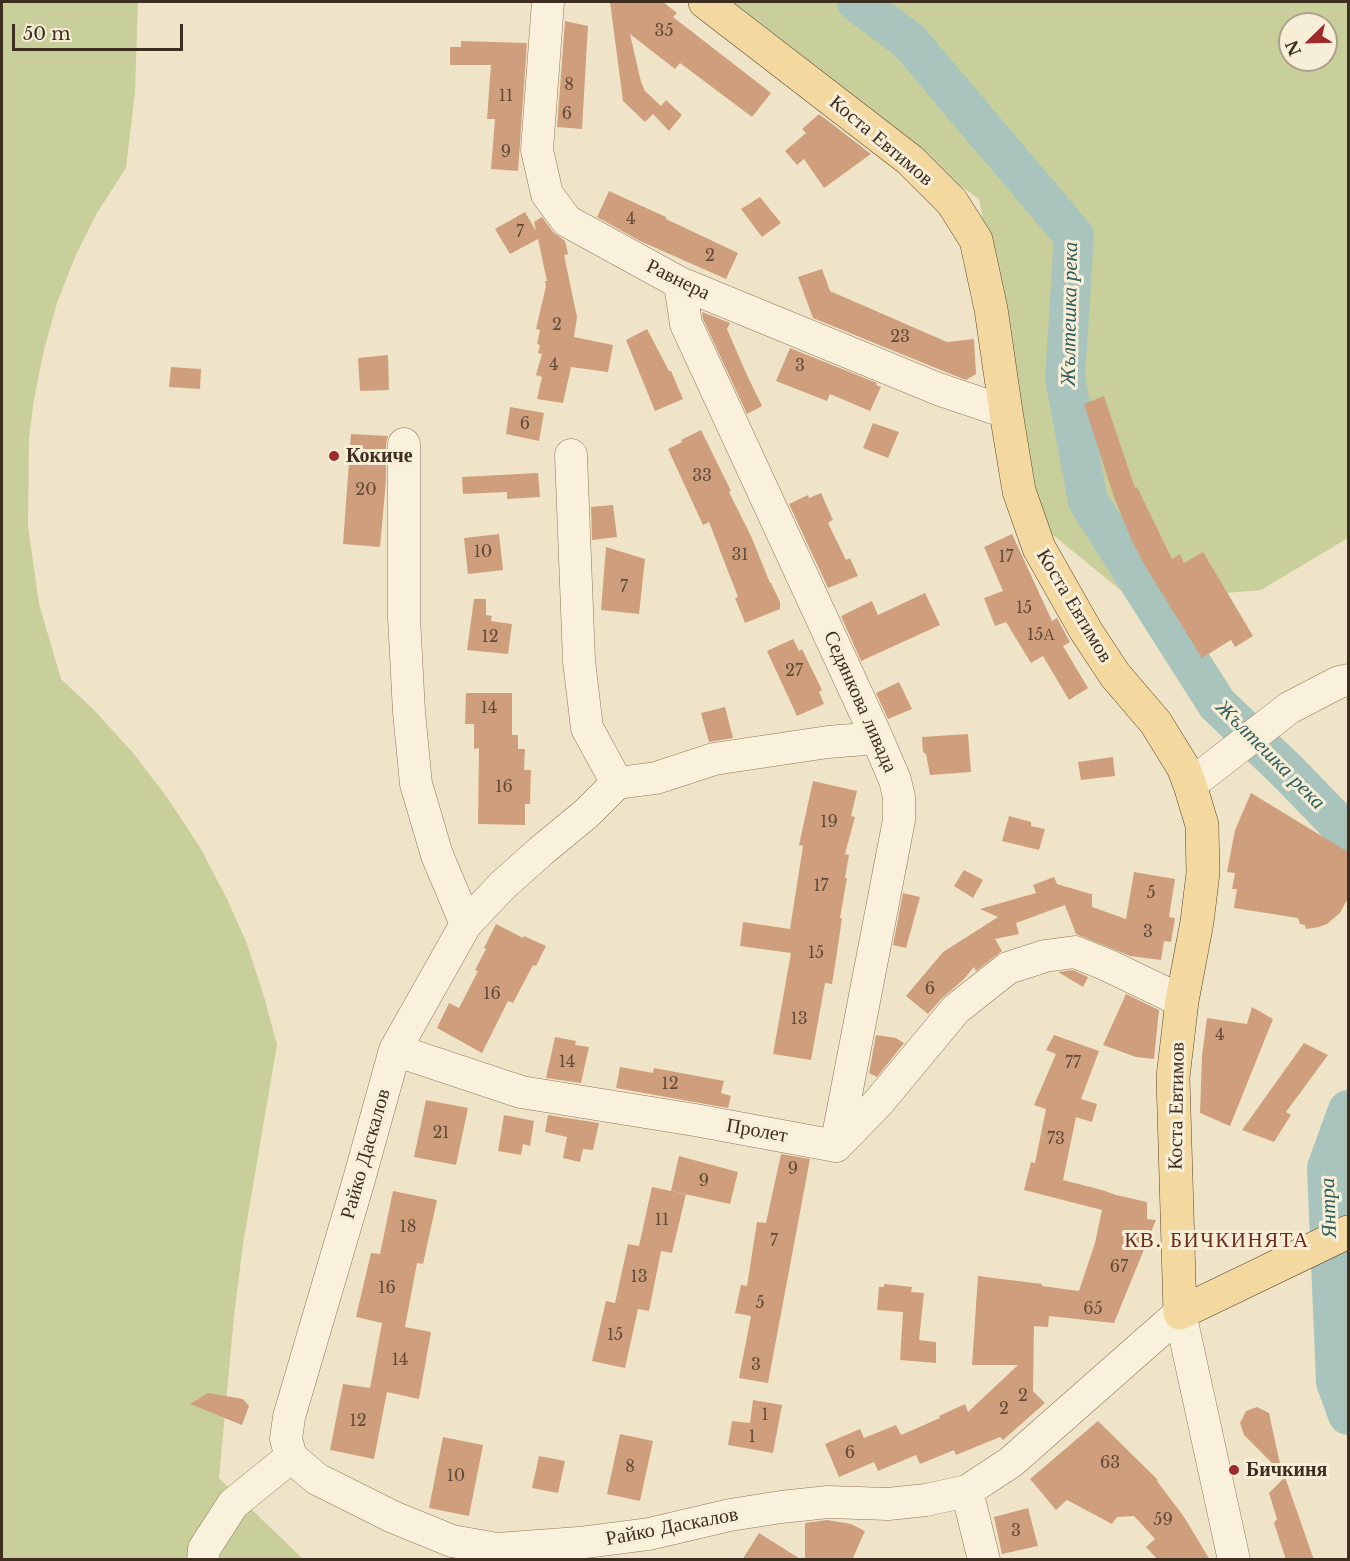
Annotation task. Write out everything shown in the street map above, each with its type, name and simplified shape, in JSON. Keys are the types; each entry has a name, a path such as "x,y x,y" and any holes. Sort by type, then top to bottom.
{"main road":[{"name":"Коста Евтимов","path":"705,2 910,160 952,202 976,240 991,309 1019,490 1039,548 1086,631 1115,675 1156,723 1183,767 1190,785 1202,825 1203,873 1197,922 1182,1001 1173,1077 1180,1312"},
{"path":"1180,1312 1348,1232"}],"street":[{"name":"Равнера","path":"548,2 537,150 547,194 567,221 680,283 938,389 1006,412"},
{"name":"Седянкова ливада","path":"680,283 686,324 877,738 895,780 899,797 899,820 836,1146"},
{"path":"404,444 404,617 409,712 417,784 437,855 466,924"},
{"path":"571,455 579,661 587,728 617,783"},
{"path":"1190,785 1289,708 1339,682 1348,680"},
{"path":"395,1050 466,924 503,885 587,813 617,783 656,778 714,759 828,742 877,738"},
{"path":"836,1146 878,1103 956,1009 1008,968 1045,956 1075,952 1182,1001"},
{"name":"Пролет","path":"395,1050 520,1092 695,1120 836,1146"},
{"name":"Райко Даскалов","path":"395,1050 289,1417 285,1439 291,1458 317,1479 393,1517 452,1541 497,1549 579,1543 649,1534 730,1515 781,1507 828,1502 888,1504 927,1500 967,1491 1011,1462 1180,1312"},
{"path":"1180,1312 1234,1560"},
{"path":"203,1560 204,1549 233,1504 291,1458"},
{"path":"967,1491 984,1560"}],"green space":[{"path":"2,2 138,2 135,92 126,168 97,213 75,257 57,303 44,350 29,438 28,526 39,604 61,679 94,710 134,754 169,800 201,849 247,944 277,1045 243,1244 219,1478 303,1559 2,1560"},
{"path":"705,2 1348,2 1348,538 1261,590 1134,601 1042,526 979,199 781,61"}],"building":[{"path":"610,2 663,2 677,13 673,17 771,93 752,117 680,63 675,69 630,34 645,91 661,106 666,100 682,115 669,131 653,114 645,122 623,101"},
{"path":"565,21 588,26 582,129 557,127"},
{"path":"461,41 527,43 518,171 491,169 495,119 487,119 491,65 450,65 450,47 461,47"},
{"path":"819,114 871,154 824,188 804,159 797,165 785,151 806,133 802,129"},
{"path":"609,191 738,253 726,279 640,241 597,217"},
{"path":"760,197 781,223 762,237 741,209"},
{"path":"525,212 536,231 534,222 542,217 553,232 565,241 568,254 564,255 577,317 574,337 613,345 608,372 571,367 563,403 537,399 542,377 536,375 542,354 538,353 540,345 537,344 540,330 536,329 546,286 545,281 547,281 538,239 510,254 495,229"},
{"path":"822,269 830,291 947,342 974,339 976,374 966,380 813,318 798,277"},
{"path":"702,312 730,323 727,329 762,406 747,414 703,319"},
{"path":"647,329 671,371 683,399 655,411 626,340"},
{"path":"790,348 877,383 876,385 881,387 870,411 830,394 827,401 776,381"},
{"path":"388,355 389,390 360,391 358,358"},
{"path":"171,367 201,369 200,389 169,387"},
{"path":"1104,396 1135,488 1137,487 1172,559 1180,554 1184,563 1203,552 1253,636 1235,647 1231,640 1202,658 1145,566 1114,497 1084,404"},
{"path":"510,407 544,413 539,441 506,434"},
{"path":"873,423 899,432 888,458 863,448"},
{"path":"701,430 731,491 729,492 780,602 780,609 745,623 735,598 738,597 709,522 703,525 668,449"},
{"path":"351,434 388,436 380,547 343,544"},
{"path":"538,473 540,497 507,499 507,492 463,494 462,477"},
{"path":"821,493 833,520 828,523 846,560 850,558 858,576 828,588 789,504 808,495 809,498"},
{"path":"613,505 617,537 592,540 591,507"},
{"path":"499,534 503,570 468,574 464,538"},
{"path":"1012,534 1052,621 1057,618 1070,642 1063,646 1088,688 1069,700 1043,656 1031,663 1006,622 995,626 984,598 1003,591 984,547"},
{"path":"606,547 645,559 639,614 601,610"},
{"path":"925,593 940,625 861,661 841,616 872,601 878,615"},
{"path":"474,599 486,599 486,615 492,616 491,621 512,624 508,654 467,650"},
{"path":"793,639 799,651 802,649 822,690 819,692 824,704 797,716 767,651"},
{"path":"899,682 912,709 888,719 876,693"},
{"path":"466,693 512,693 512,735 518,735 518,749 525,749 524,770 531,770 530,804 525,804 525,825 478,824 479,748 474,749 474,724 465,724"},
{"path":"725,707 733,738 709,742 701,713"},
{"path":"968,734 971,772 930,775 926,754 923,752 922,737"},
{"path":"1113,757 1115,776 1081,780 1078,762"},
{"path":"813,781 857,791 851,816 855,817 845,854 849,855 845,878 847,878 832,984 825,983 811,1060 773,1054 791,953 740,946 743,922 790,929 803,846 799,845"},
{"path":"1251,793 1348,852 1348,898 1340,913 1327,924 1306,929 1305,925 1300,924 1298,918 1234,908 1237,889 1232,889 1235,873 1227,872 1235,830"},
{"path":"1009,816 1031,822 1031,826 1045,829 1039,850 1002,841"},
{"path":"964,870 983,880 973,898 954,886"},
{"path":"1134,872 1175,879 1169,917 1175,918 1171,942 1164,941 1161,960 1130,956 1076,934 1065,905 1016,923 1019,934 995,939 1002,951 976,971 974,967 928,1014 906,996 943,952 998,917 980,909 1036,893 1033,885 1054,877 1057,884 1094,895 1092,895 1092,907 1126,919"},
{"path":"903,893 920,897 906,948 893,945"},
{"path":"496,924 523,938 524,936 546,946 513,1003 508,1001 482,1053 437,1028 449,1003 459,1008 478,971 475,970"},
{"path":"1073,970 1088,977 1083,987 1058,972"},
{"path":"1126,994 1159,1010 1154,1059 1136,1057 1103,1045"},
{"path":"1252,1007 1273,1019 1230,1126 1200,1113 1202,1056 1207,1018 1247,1024"},
{"path":"876,1035 896,1038 904,1043 877,1077 869,1073"},
{"path":"1054,1035 1099,1051 1081,1099 1097,1104 1092,1122 1076,1117 1063,1180 1147,1202 1147,1219 1156,1220 1114,1323 1049,1316 1048,1327 1034,1326 1033,1391 1045,1403 1003,1440 1000,1437 956,1455 954,1450 920,1464 916,1455 878,1471 874,1462 839,1477 825,1444 860,1429 864,1438 896,1425 901,1435 965,1404 968,1412 1018,1365 972,1365 978,1276 1079,1291 1095,1243 1102,1210 1024,1190 1031,1162 1035,1163 1046,1109 1034,1105 1056,1054 1046,1050"},
{"path":"555,1037 576,1041 575,1045 589,1047 581,1083 546,1078"},
{"path":"1304,1043 1328,1055 1286,1112 1291,1115 1274,1142 1242,1130"},
{"path":"620,1067 653,1073 654,1068 724,1081 721,1093 731,1096 728,1108 616,1088"},
{"path":"426,1100 468,1108 456,1165 414,1157"},
{"path":"504,1115 534,1121 530,1146 523,1144 521,1155 498,1151"},
{"path":"548,1115 599,1123 593,1150 583,1149 580,1162 563,1158 567,1137 545,1132"},
{"path":"781,1154 810,1159 768,1383 739,1378 751,1316 735,1313 741,1285 747,1286 757,1222 766,1223"},
{"path":"679,1156 738,1172 730,1204 671,1191"},
{"path":"652,1187 686,1194 672,1253 661,1251 649,1311 638,1309 625,1368 592,1361 606,1301 615,1303 628,1244 639,1246"},
{"path":"393,1191 437,1200 423,1264 417,1263 405,1327 431,1332 419,1399 387,1392 374,1459 330,1450 343,1384 370,1388 382,1323 356,1317 371,1253 380,1254"},
{"path":"884,1284 912,1287 911,1292 924,1293 919,1340 936,1342 936,1363 900,1360 903,1312 877,1310 879,1287 884,1287"},
{"path":"208,1393 243,1399 249,1406 242,1425 190,1404"},
{"path":"753,1400 782,1405 773,1453 728,1445 732,1421 750,1423"},
{"path":"1257,1407 1269,1413 1282,1473 1244,1435 1240,1423 1246,1411"},
{"path":"1098,1421 1158,1480 1210,1560 1158,1560 1146,1547 1155,1539 1134,1516 1117,1517 1112,1524 1067,1500 1056,1510 1030,1479"},
{"path":"620,1434 653,1441 640,1501 607,1494"},
{"path":"443,1437 483,1445 469,1516 429,1508"},
{"path":"539,1456 565,1461 558,1493 532,1488"},
{"path":"1285,1477 1314,1560 1286,1560 1274,1523 1277,1519 1269,1493"},
{"path":"1028,1508 1038,1546 1002,1554 994,1517"},
{"path":"827,1520 851,1524 865,1531 852,1560 805,1560 805,1523"},
{"path":"759,1533 802,1560 742,1560"}],"waterway":[{"name":"Жълтешка река","path":"857,2 909,41 1074,236 1065,378 1088,501 1217,704 1348,834"},
{"name":"Янтра","path":"1348,1110 1327,1168 1336,1382 1348,1415"}],"place":[{"name":"Кокиче","path":"334,456"},
{"name":"Бичкиня","path":"1234,1470"}],"district":[{"name":"КВ. БИЧКИНЯТА","path":"1217,1241"}]}
